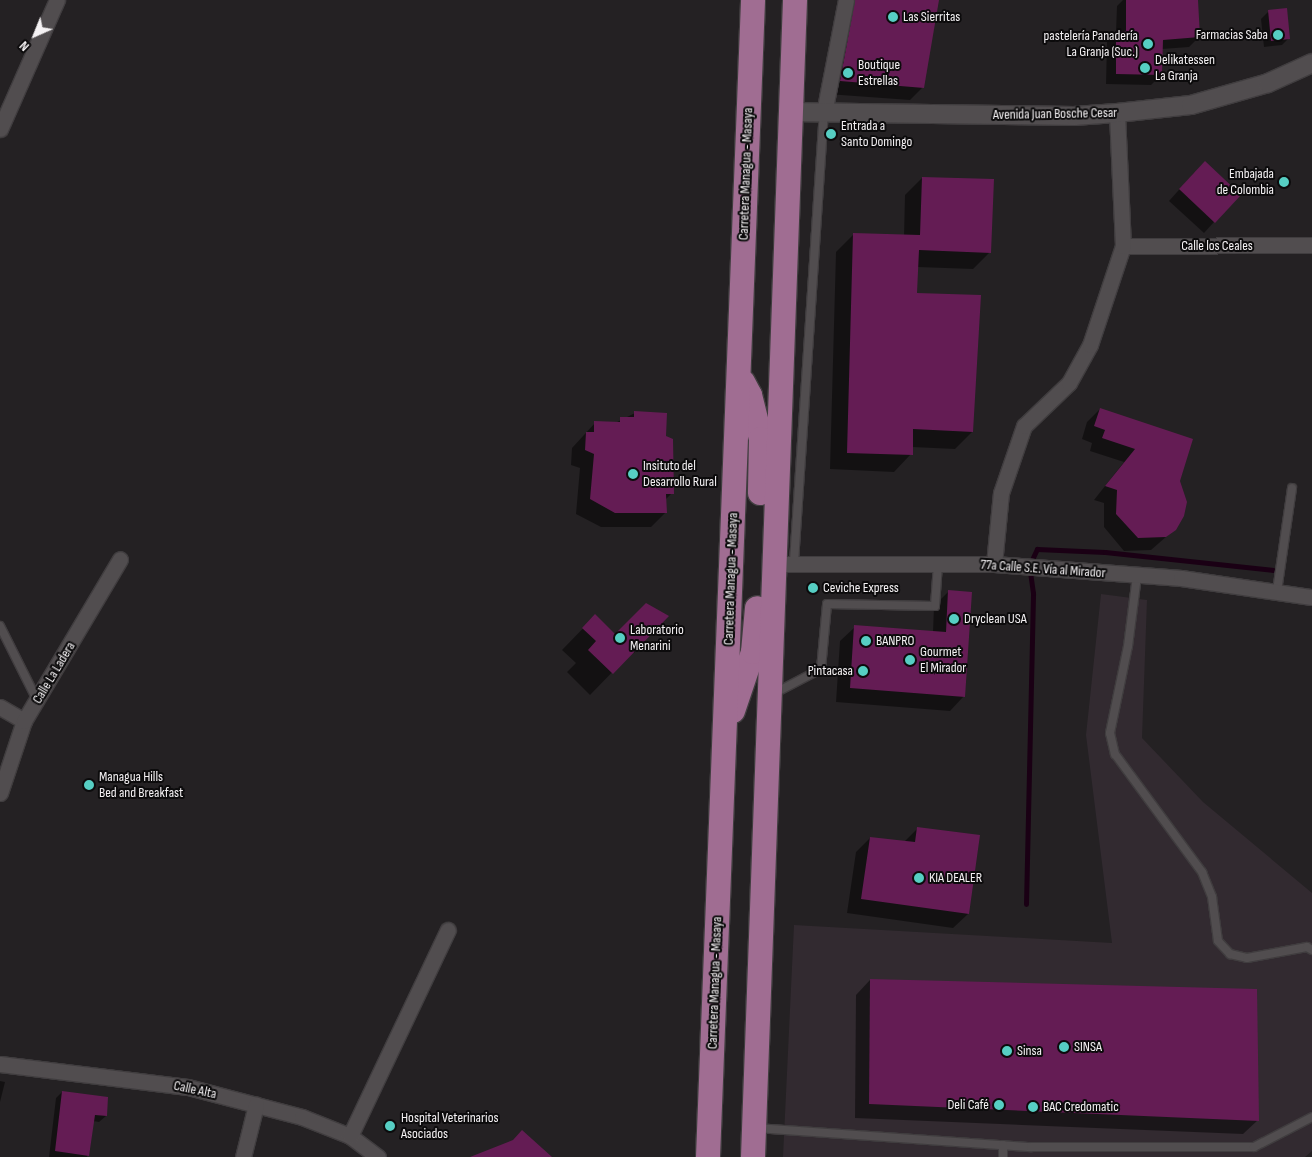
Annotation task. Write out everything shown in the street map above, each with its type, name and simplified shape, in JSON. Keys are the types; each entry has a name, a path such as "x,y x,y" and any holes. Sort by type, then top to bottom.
{"highway":[{"name":"Carretera Managua - Masaya","path":"708,1157 753,0"},
{"path":"753,1157 770,697 784,563 790,112 795,0"},
{"path":"739,374 750,395 761,439 760,535 784,563"},
{"path":"726,730 753,652 760,579 784,563"}],"street":[{"path":"0,129 57,0"},
{"path":"824,112 846,0"},
{"name":"Avenida Juan Bosche Cesar","path":"790,112 1074,116 1117,113 1191,105 1268,83 1312,63"},
{"path":"994,564 1001,493 1024,426 1069,383 1090,345 1123,246 1117,113"},
{"name":"Calle los Ceales","path":"1123,246 1312,246"},
{"name":"Calle La Ladera","path":"0,793 24,722 38,702 120,559"},
{"name":"77a Calle S.E. Vía al Mirador","path":"784,563 994,564 1181,578 1312,597"},
{"path":"0,707 24,722"},
{"path":"350,1136 448,930"},
{"name":"Calle Alta","path":"0,1064 188,1087 302,1116 350,1136 378,1157"},
{"path":"243,1157 256,1105"}],"lane":[{"path":"784,563 824,112"},
{"path":"1277,591 1292,488"},
{"path":"770,697 821,669 827,604 935,606 938,564"},
{"path":"1136,576 1128,646 1110,733 1115,754 1202,872 1212,897 1218,941 1230,954 1247,958 1307,948 1312,950"},
{"path":"0,626 38,702"},
{"path":"754,1128 1046,1147 1254,1147 1312,1117"},
{"path":"1002,1157 1003,1145"},
{"path":"1045,1157 1046,1147"}],"shaded area":[{"path":"1101,594 1147,600 1142,738 1203,802 1312,893 1312,1151 1305,1157 783,1157 794,925 1112,943 1086,735"}],"building":[{"path":"855,0 939,0 924,88 840,81"},
{"path":"1126,0 1198,0 1200,37 1163,40 1162,75 1116,74 1116,31 1126,31"},
{"path":"1287,8 1290,39 1271,41 1268,10"},
{"path":"1205,161 1241,195 1215,223 1179,189"},
{"path":"922,177 994,179 991,253 919,250 917,293 981,295 973,432 913,429 913,455 847,453 853,233 920,235"},
{"path":"1100,408 1193,439 1180,481 1187,502 1184,516 1176,530 1166,537 1138,538 1116,514 1117,490 1105,486 1135,449 1102,438 1105,430 1094,426"},
{"name":"Insituto del Desarrollo Rural","path":"634,411 667,413 666,436 673,439 674,494 666,494 667,513 615,513 590,499 594,454 585,450 586,432 594,432 594,421 620,422 620,417 634,417"},
{"name":"Gourmet El Mirador","path":"948,590 972,592 965,697 850,688 854,625 946,632"},
{"name":"Laboratorio Menarini","path":"646,603 669,616 613,674 588,650 596,641 582,628 595,614 615,634"},
{"name":"KIA DEALER","path":"917,827 980,835 969,914 861,899 870,837 915,842"},
{"name":"SINSA","path":"870,979 1257,989 1259,1121 869,1104"},
{"path":"62,1091 108,1097 107,1116 95,1115 89,1156 55,1151"},
{"path":"522,1130 552,1157 470,1157 513,1140"}],"waterway":[{"path":"1026,904 1033,593 1029,566 1037,549 1105,552 1273,570"}],"place":[{"name":"Las Sierritas","path":"893,17"},
{"name":"Farmacias Saba","path":"1278,35"},
{"name":"pastelería Panadería La Granja (Suc.)","path":"1148,44"},
{"name":"Delikatessen La Granja","path":"1145,68"},
{"name":"Boutique Estrellas","path":"848,73"},
{"name":"Entrada a Santo Domingo","path":"831,134"},
{"name":"Embajada de Colombia","path":"1284,182"},
{"name":"Insituto del Desarrollo Rural","path":"633,474"},
{"name":"Ceviche Express","path":"813,588"},
{"name":"Dryclean USA","path":"954,619"},
{"name":"Laboratorio Menarini","path":"620,638"},
{"name":"BANPRO","path":"866,641"},
{"name":"Gourmet El Mirador","path":"910,660"},
{"name":"Pintacasa","path":"863,671"},
{"name":"Managua Hills Bed and Breakfast","path":"89,785"},
{"name":"KIA DEALER","path":"919,878"},
{"name":"SINSA","path":"1064,1047"},
{"name":"Sinsa","path":"1007,1051"},
{"name":"Deli Café","path":"999,1105"},
{"name":"BAC Credomatic","path":"1033,1107"},
{"name":"Hospital Veterinarios Asociados","path":"390,1126"}]}
